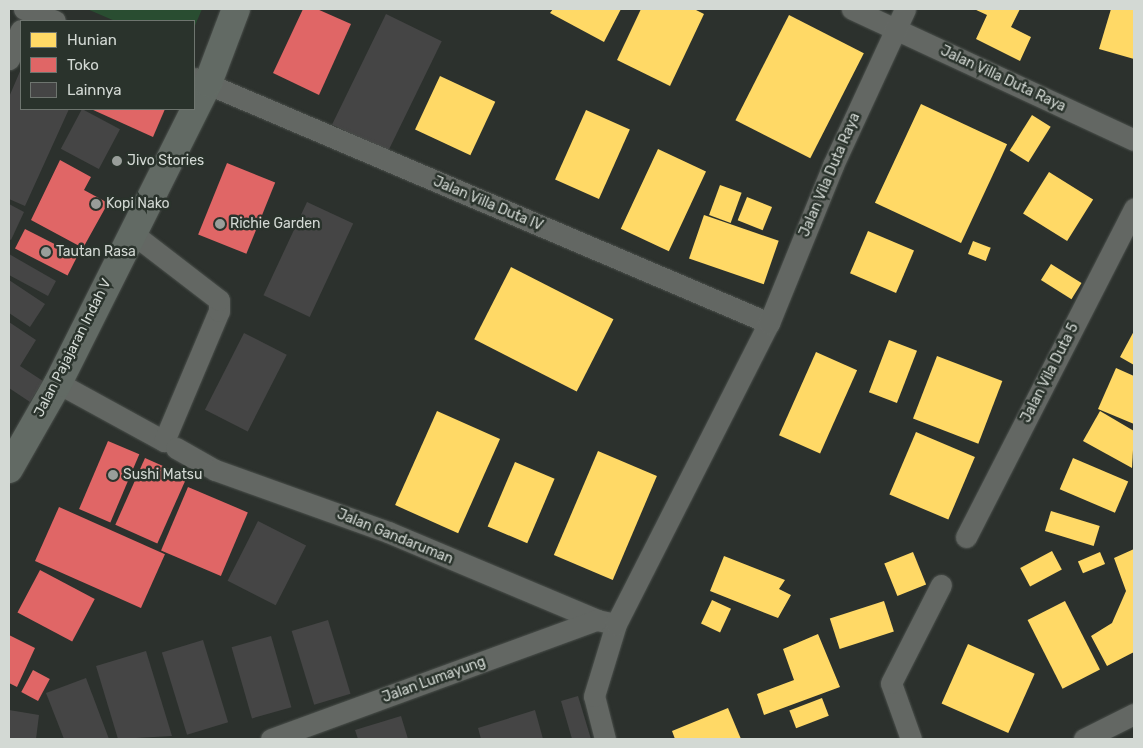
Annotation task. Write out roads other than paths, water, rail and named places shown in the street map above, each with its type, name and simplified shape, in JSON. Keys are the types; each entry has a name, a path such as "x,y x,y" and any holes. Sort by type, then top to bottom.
{"street":[{"name":"Jalan Pajajaran Indah V","path":"195,94 236,9"},
{"name":"Jalan Villa Duta Raya","path":"852,9 1134,140"},
{"path":"894,29 905,9"},
{"path":"25,18 45,20"},
{"name":"Jalan Vila Duta Raya","path":"606,739 594,696 606,622 769,323 894,29"},
{"path":"9,59 20,31"},
{"name":"Jalan Villa Duta IV","path":"201,81 769,323"},
{"name":"Jalan Pajajaran Indah V","path":"9,469 58,383 132,233 188,110"},
{"name":"Jalan Vila Duta 5","path":"966,538 1134,208"},
{"path":"132,233 219,300 219,311 170,444"},
{"name":"Jalan Gandaruman","path":"58,383 214,470 388,532 606,622"},
{"path":"911,739 891,683 941,585"},
{"name":"Jalan Lumayung","path":"272,739 606,622"},
{"path":"1084,739 1134,714"}],"place":[{"name":"Jivo Stories","path":"117,161"},
{"name":"Kopi Nako","path":"96,204"},
{"name":"Richie Garden","path":"220,224"},
{"name":"Tautan Rasa","path":"46,252"},
{"name":"Sushi Matsu","path":"113,475"}]}
